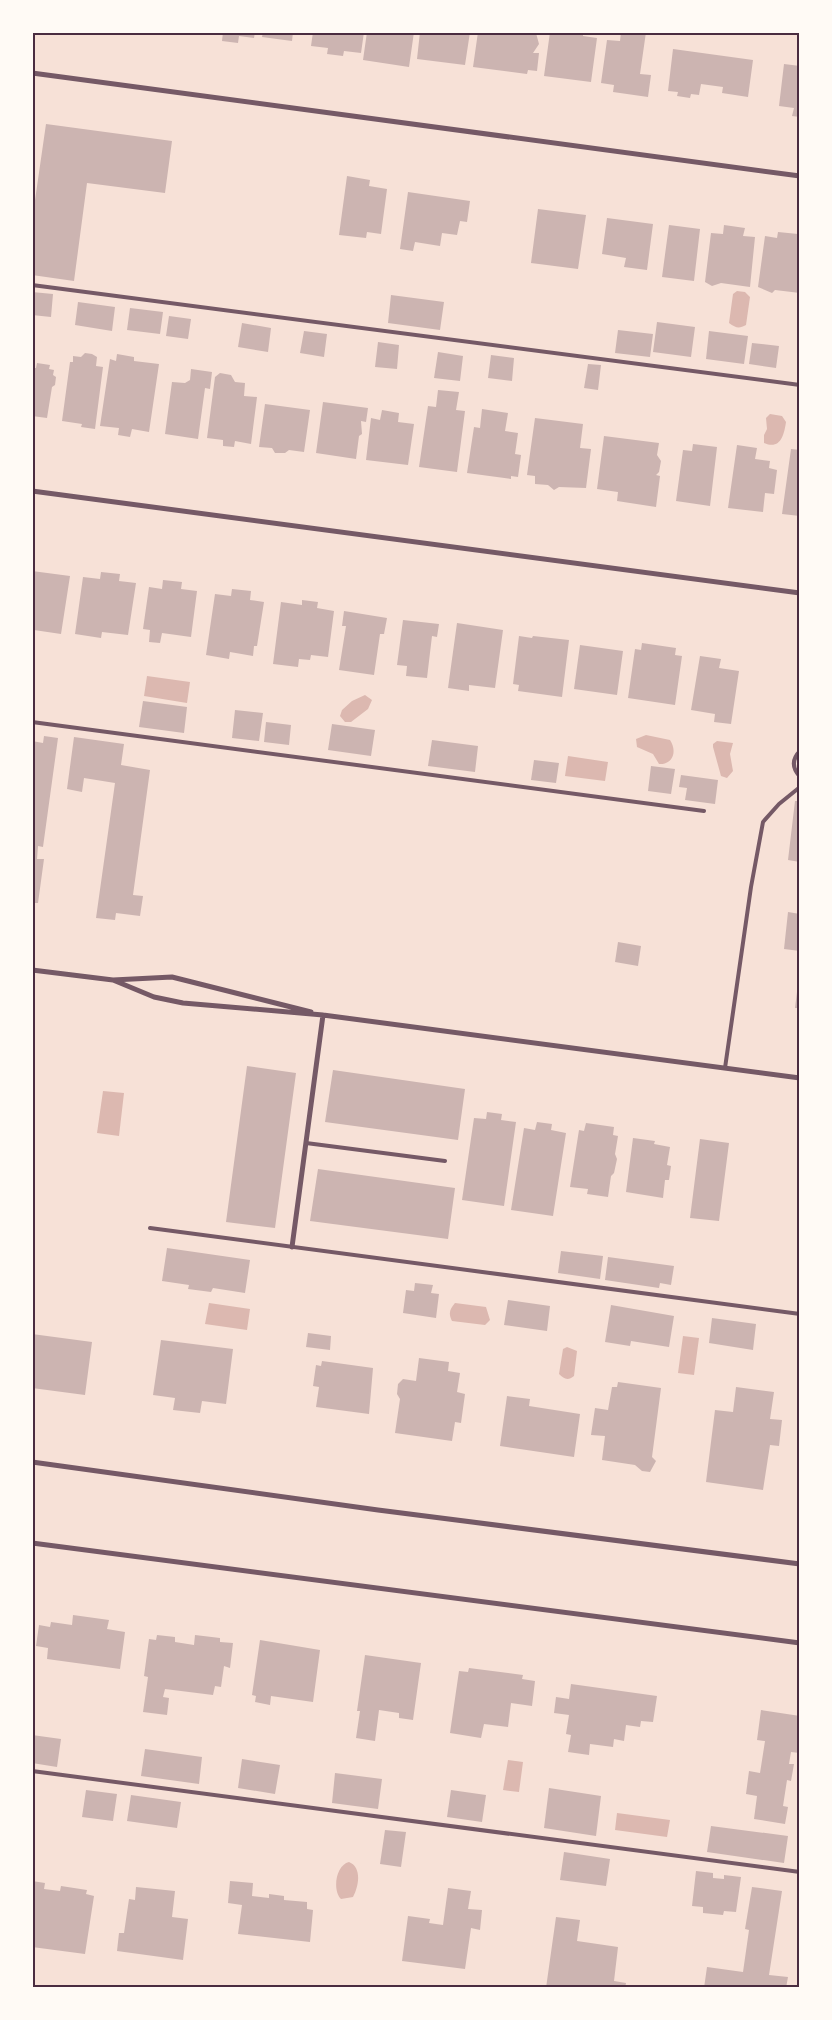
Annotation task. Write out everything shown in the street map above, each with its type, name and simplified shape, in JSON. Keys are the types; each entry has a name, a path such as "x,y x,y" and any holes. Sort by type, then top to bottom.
{"street":[{"path":"32,73 800,176"},
{"path":"32,491 800,593"},
{"path":"32,970 113,980 172,977 323,1015"},
{"path":"113,980 168,1001 323,1015 800,1078"},
{"path":"292,1247 323,1015"},
{"path":"32,1462 378,1510 800,1564"},
{"path":"32,1543 800,1643"}],"lane":[{"path":"32,285 800,385"},
{"path":"32,722 704,811"},
{"path":"800,751 795,756 793,764 795,771 800,776"},
{"path":"725,1068 751,887 763,822 778,804 800,787"},
{"path":"306,1143 446,1161"},
{"path":"150,1228 800,1314"},
{"path":"32,1771 800,1872"}],"shaded area":[{"path":"737,291 745,292 750,297 746,325 739,327 729,323 733,294"},
{"path":"770,414 782,416 786,422 782,437 774,445 764,443 764,435 767,429 766,418"},
{"path":"147,676 190,682 187,703 144,696"},
{"path":"365,695 372,700 368,709 351,722 345,722 340,716 342,710 352,701"},
{"path":"646,735 670,740 674,752 668,762 659,764 653,754 637,747 636,739"},
{"path":"717,741 733,743 730,754 733,771 727,778 721,776 713,747 713,744"},
{"path":"568,756 608,762 605,781 565,776"},
{"path":"103,1091 124,1093 119,1136 97,1133"},
{"path":"209,1303 250,1309 247,1330 205,1324"},
{"path":"455,1303 486,1307 490,1320 485,1325 452,1321 450,1311"},
{"path":"683,1336 699,1338 694,1375 678,1373"},
{"path":"567,1347 577,1351 574,1376 568,1379 559,1374 563,1349"},
{"path":"508,1760 523,1762 519,1792 503,1790"},
{"path":"617,1813 670,1820 667,1837 615,1830"},
{"path":"349,1862 353,1864 358,1872 357,1888 353,1897 341,1899 338,1895 336,1884 338,1873"}],"building":[{"path":"223,32 255,32 254,38 239,36 238,43 222,41"},
{"path":"263,32 293,32 292,41 262,37"},
{"path":"313,32 364,32 361,53 344,51 343,56 327,54 328,48 311,46"},
{"path":"367,32 414,32 409,67 363,60"},
{"path":"420,32 470,32 465,65 417,59"},
{"path":"478,32 536,33 539,44 533,53 539,53 537,71 528,70 527,74 473,67"},
{"path":"550,32 583,32 583,36 597,38 591,82 544,76"},
{"path":"621,32 646,32 640,74 651,75 648,97 613,92 614,85 601,83 607,40 620,41"},
{"path":"673,49 753,60 748,97 722,93 723,87 701,84 699,95 691,94 690,98 677,96 678,92 668,91"},
{"path":"784,64 800,66 800,117 792,116 794,108 779,106"},
{"path":"46,124 172,141 165,193 87,183 74,281 32,275 32,221"},
{"path":"347,176 370,180 369,186 387,189 381,234 367,232 366,238 339,235"},
{"path":"408,192 470,201 467,222 460,221 457,235 442,233 440,246 415,242 413,251 400,249"},
{"path":"538,209 586,215 578,269 531,263"},
{"path":"607,218 653,224 647,270 624,267 626,258 602,254"},
{"path":"669,225 700,229 694,281 662,277"},
{"path":"724,225 745,228 743,236 755,237 750,287 721,283 712,286 705,282 711,233 723,234"},
{"path":"778,232 798,234 800,293 775,290 772,293 758,287 765,236 777,238"},
{"path":"32,292 53,294 51,317 32,315"},
{"path":"391,295 444,302 440,330 388,323"},
{"path":"78,302 115,307 112,331 75,325"},
{"path":"130,308 163,312 160,334 127,330"},
{"path":"169,316 191,319 188,339 166,336"},
{"path":"657,322 695,327 691,357 653,352"},
{"path":"242,323 271,328 268,352 238,347"},
{"path":"618,330 653,334 650,357 615,353"},
{"path":"304,331 327,334 324,357 300,353"},
{"path":"709,331 748,336 744,364 706,359"},
{"path":"378,342 399,345 397,369 375,367"},
{"path":"752,343 779,346 776,368 749,364"},
{"path":"438,352 463,356 460,381 434,378"},
{"path":"85,353 97,357 96,366 103,367 95,429 81,427 82,424 62,421 70,362 73,362 73,356 81,357"},
{"path":"117,354 134,357 134,361 159,364 149,432 132,429 130,437 118,435 119,428 100,426 110,359 116,361"},
{"path":"491,355 514,358 512,381 488,378"},
{"path":"37,363 50,365 49,369 54,370 53,375 56,377 55,385 52,387 47,418 32,416 32,368 36,368"},
{"path":"588,364 601,365 598,390 584,388"},
{"path":"191,369 212,372 210,389 205,388 198,439 165,434 172,382 185,383 190,380"},
{"path":"220,373 231,375 235,382 245,383 244,396 257,397 251,444 235,441 234,447 223,446 223,440 207,438 215,377"},
{"path":"438,390 459,392 456,410 465,411 457,472 419,467 428,406 436,407"},
{"path":"323,402 368,408 366,422 361,421 362,434 359,436 356,459 316,453"},
{"path":"265,404 310,410 304,452 289,450 285,453 275,453 272,448 259,447"},
{"path":"482,409 508,413 505,431 518,433 515,454 521,455 518,477 511,476 511,479 467,473 474,427 480,428"},
{"path":"382,410 399,413 398,422 414,424 408,465 366,460 371,418 380,420"},
{"path":"535,418 583,424 580,448 591,449 586,488 559,487 554,490 548,485 535,484 535,476 527,475"},
{"path":"604,436 659,443 657,455 661,461 659,472 656,475 660,476 656,507 617,501 618,492 597,489"},
{"path":"693,444 717,447 710,506 676,501 683,450 692,451"},
{"path":"737,445 757,448 755,459 770,461 769,468 777,470 774,494 765,493 763,512 728,508"},
{"path":"791,449 800,450 800,516 782,514"},
{"path":"32,571 70,576 61,634 34,630 35,619 32,618"},
{"path":"101,572 120,574 119,581 136,583 128,635 102,632 101,638 75,634 83,577 100,579"},
{"path":"163,580 182,582 181,589 197,591 191,637 162,633 160,643 149,642 150,630 143,629 149,587 162,589"},
{"path":"232,589 251,591 250,600 264,602 257,646 254,646 253,656 230,652 229,659 206,655 215,594 231,596"},
{"path":"302,600 318,602 317,608 334,611 328,657 311,655 310,660 299,659 298,667 273,664 281,602 302,605"},
{"path":"344,611 387,618 384,634 380,634 374,675 339,670 346,626 342,626"},
{"path":"403,620 439,624 437,637 432,636 427,678 406,676 407,666 397,665"},
{"path":"457,623 503,630 495,688 469,685 469,691 448,688"},
{"path":"519,636 569,640 562,697 518,691 519,685 513,684"},
{"path":"642,643 676,648 675,655 682,656 675,705 628,698 635,649 641,650"},
{"path":"580,645 623,651 617,695 574,689"},
{"path":"700,656 721,659 719,668 739,671 731,724 714,722 715,714 691,710"},
{"path":"143,701 187,707 184,733 139,727"},
{"path":"235,710 263,713 259,741 232,738"},
{"path":"266,722 291,725 289,745 264,742"},
{"path":"332,724 375,730 371,756 328,750"},
{"path":"44,736 58,738 43,847 38,846 37,859 44,859 38,903 32,903 32,741 43,743"},
{"path":"74,737 124,744 121,765 150,770 133,895 143,896 140,916 116,913 115,920 96,918 115,783 84,778 82,792 67,789"},
{"path":"432,740 478,746 475,772 428,766"},
{"path":"534,760 559,763 556,783 531,780"},
{"path":"651,766 675,769 671,794 648,791"},
{"path":"681,775 718,780 715,804 685,800 687,788 679,787"},
{"path":"795,801 800,801 800,862 788,860"},
{"path":"788,912 800,914 800,951 784,949"},
{"path":"618,942 641,946 638,966 615,962"},
{"path":"798,984 800,984 800,1008 795,1008"},
{"path":"247,1066 296,1073 275,1228 226,1222"},
{"path":"333,1070 465,1089 458,1140 325,1122"},
{"path":"487,1112 502,1114 501,1120 516,1122 504,1206 462,1200 474,1118 486,1119"},
{"path":"537,1122 552,1124 551,1130 566,1133 553,1216 511,1210 524,1128 535,1130"},
{"path":"586,1123 614,1127 613,1135 618,1136 615,1154 617,1159 614,1173 611,1176 608,1197 587,1194 588,1189 570,1187 579,1130 584,1131"},
{"path":"633,1138 655,1141 654,1144 670,1147 667,1165 671,1166 669,1180 665,1180 663,1198 626,1192"},
{"path":"700,1139 729,1143 719,1221 690,1218"},
{"path":"318,1169 455,1188 448,1239 310,1221"},
{"path":"167,1248 250,1260 245,1293 213,1288 211,1292 188,1289 189,1285 162,1281"},
{"path":"561,1251 603,1256 600,1279 558,1273"},
{"path":"608,1257 674,1266 671,1285 660,1283 659,1288 605,1280"},
{"path":"415,1283 433,1285 431,1293 439,1294 436,1318 403,1313 406,1290 414,1291"},
{"path":"508,1300 550,1306 547,1331 504,1325"},
{"path":"611,1305 674,1316 669,1347 631,1341 630,1346 605,1342"},
{"path":"712,1318 756,1324 753,1350 709,1343"},
{"path":"308,1333 331,1336 330,1350 306,1347"},
{"path":"32,1334 92,1342 85,1395 32,1388"},
{"path":"161,1340 233,1349 226,1404 202,1401 200,1413 173,1410 175,1398 153,1395"},
{"path":"419,1358 449,1362 448,1371 460,1373 457,1392 465,1394 461,1423 455,1422 452,1441 395,1433 400,1399 397,1394 398,1384 403,1379 416,1381"},
{"path":"322,1361 373,1368 369,1414 316,1407 319,1387 313,1386 316,1365 321,1366"},
{"path":"618,1382 661,1388 652,1457 656,1461 650,1472 642,1471 635,1465 602,1460 605,1436 591,1435 595,1408 608,1410 612,1387 617,1387"},
{"path":"736,1387 774,1392 770,1419 782,1420 779,1446 770,1445 763,1490 706,1482 715,1410 733,1412"},
{"path":"507,1396 530,1399 529,1406 580,1414 574,1457 500,1446"},
{"path":"73,1615 109,1620 107,1629 125,1632 120,1669 47,1659 48,1648 36,1646 39,1625 50,1627 51,1622 72,1625"},
{"path":"157,1635 175,1637 175,1642 194,1645 195,1635 220,1638 220,1642 233,1643 230,1668 224,1666 221,1687 215,1686 213,1695 165,1689 163,1697 169,1698 167,1715 143,1712 148,1677 144,1676 149,1639 156,1640"},
{"path":"260,1640 320,1650 313,1702 271,1696 270,1705 255,1702 256,1696 252,1695"},
{"path":"365,1655 421,1663 413,1720 399,1718 399,1713 379,1710 375,1741 356,1738 360,1711 357,1711"},
{"path":"469,1668 523,1675 522,1679 535,1681 532,1706 511,1703 508,1727 484,1724 481,1738 450,1733 459,1671 468,1672"},
{"path":"571,1684 657,1696 653,1722 641,1721 640,1727 626,1725 624,1741 614,1739 613,1747 590,1744 589,1755 568,1752 571,1735 566,1734 569,1715 554,1713 556,1697 569,1699"},
{"path":"761,1710 800,1716 800,1753 791,1752 789,1764 794,1764 791,1781 787,1780 783,1806 788,1807 785,1824 754,1819 757,1796 746,1794 749,1771 760,1773 765,1741 757,1740"},
{"path":"32,1735 61,1739 57,1767 32,1763"},
{"path":"145,1749 202,1757 199,1784 141,1776"},
{"path":"242,1759 280,1765 275,1794 238,1788"},
{"path":"335,1773 382,1779 378,1809 332,1803"},
{"path":"549,1788 601,1796 596,1836 544,1828"},
{"path":"86,1790 117,1794 113,1821 82,1817"},
{"path":"451,1790 486,1795 482,1822 447,1817"},
{"path":"131,1795 181,1802 177,1828 127,1821"},
{"path":"711,1826 788,1836 784,1863 707,1852"},
{"path":"385,1830 406,1832 401,1867 380,1864"},
{"path":"564,1852 610,1859 606,1886 560,1880"},
{"path":"696,1871 713,1873 713,1878 724,1879 724,1875 741,1877 736,1912 724,1911 723,1915 703,1913 703,1907 692,1906"},
{"path":"32,1881 45,1883 44,1889 60,1891 61,1886 87,1890 86,1894 94,1896 85,1954 32,1947"},
{"path":"230,1881 253,1883 252,1896 269,1898 269,1894 284,1896 284,1900 307,1902 307,1909 313,1910 310,1942 238,1934 242,1905 228,1903"},
{"path":"136,1887 175,1891 172,1917 188,1919 183,1960 117,1951 119,1933 124,1933 129,1899 135,1900"},
{"path":"752,1887 782,1891 769,1975 788,1977 786,1988 704,1988 707,1967 743,1972 749,1930 745,1929"},
{"path":"448,1888 471,1891 468,1909 482,1910 480,1930 471,1928 465,1969 402,1961 408,1916 430,1919 429,1923 443,1925"},
{"path":"556,1917 580,1920 577,1941 618,1947 614,1981 626,1983 625,1988 546,1988"}]}
